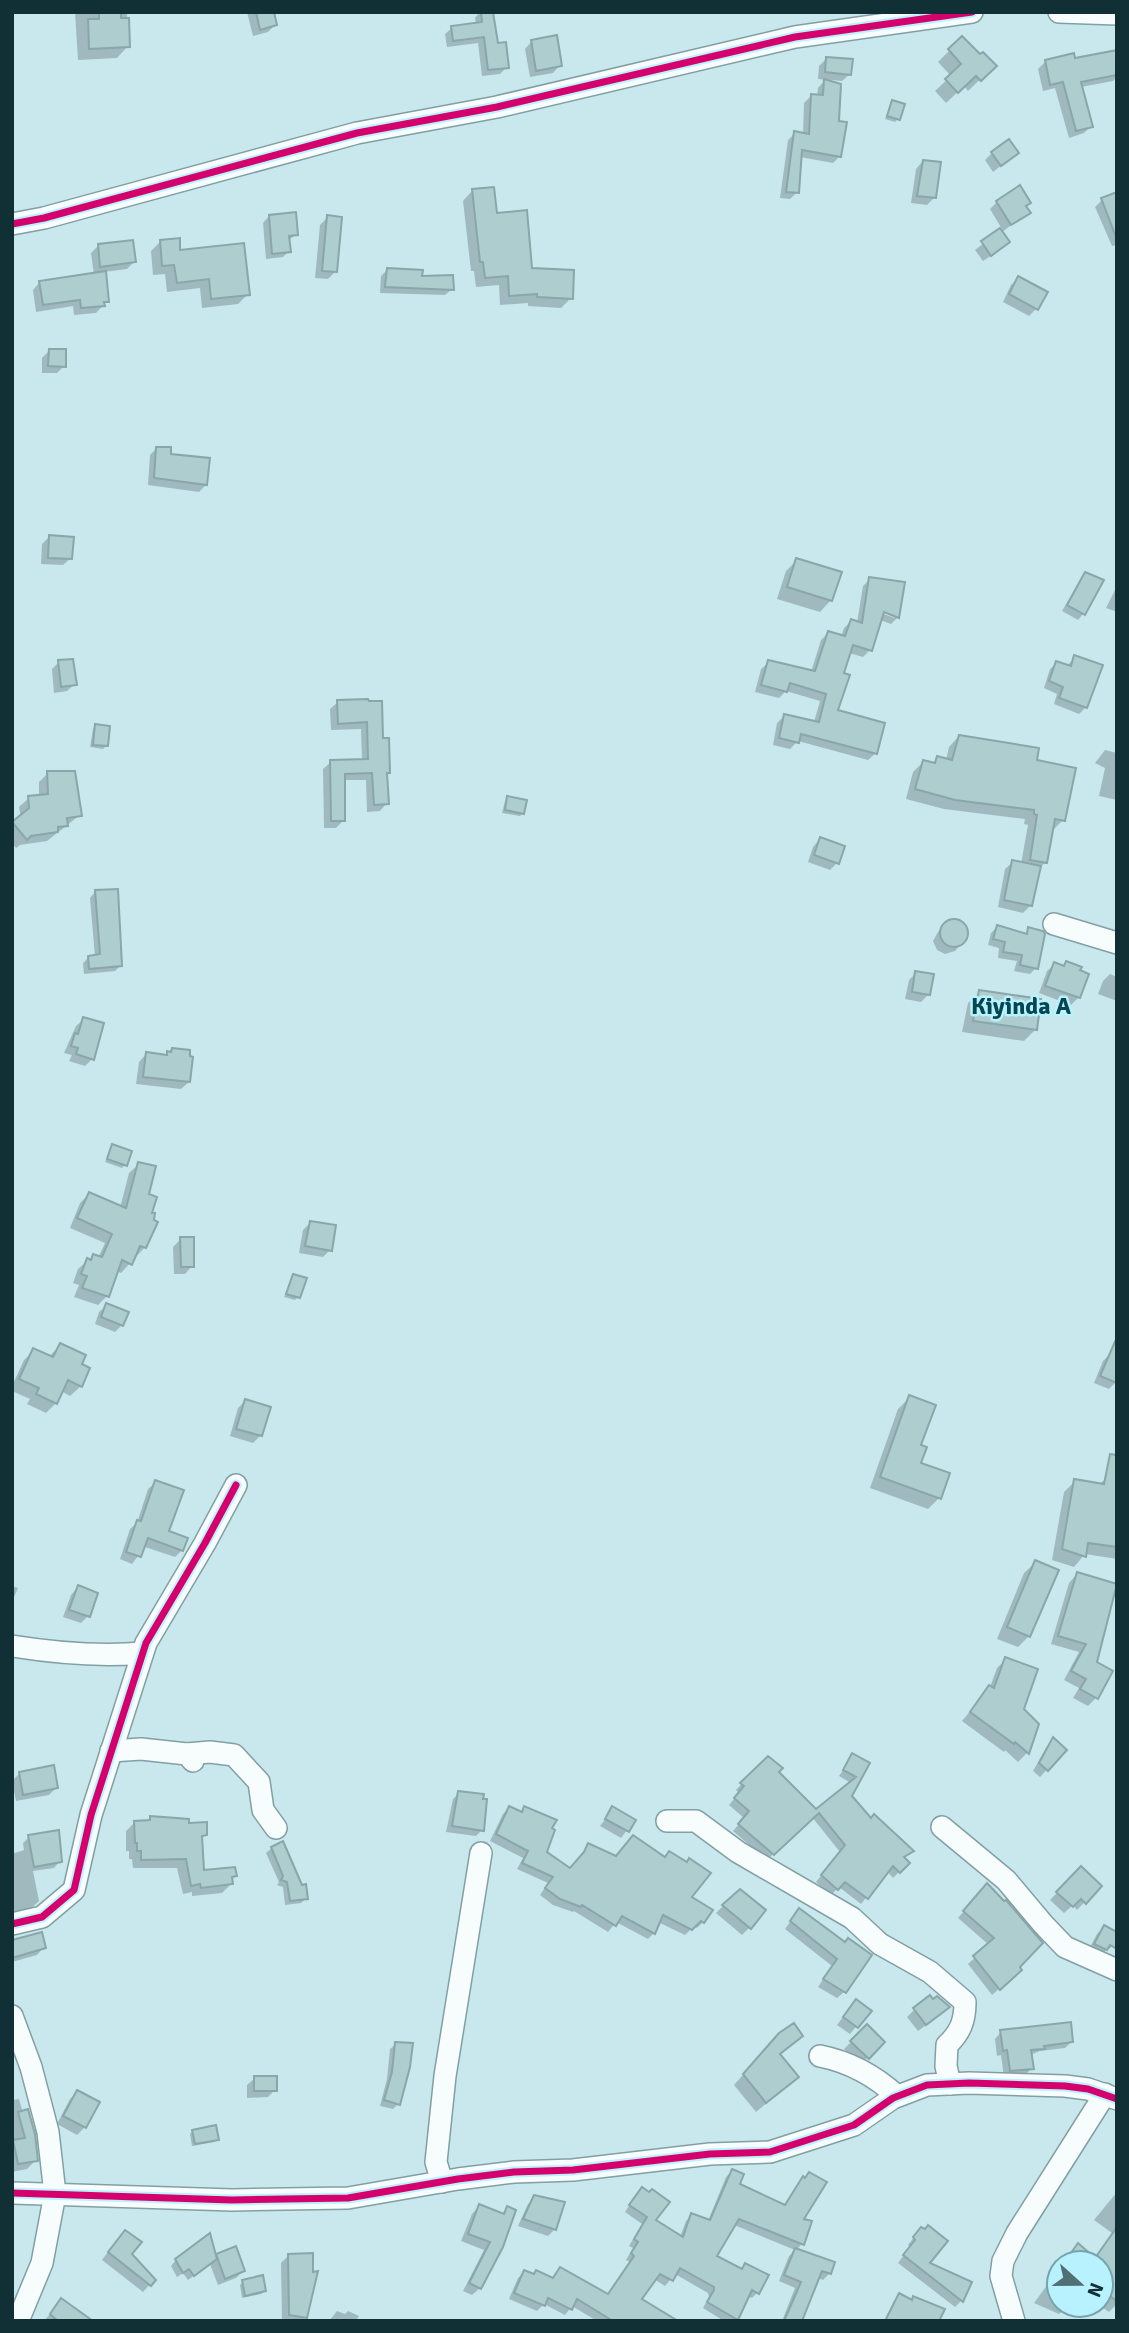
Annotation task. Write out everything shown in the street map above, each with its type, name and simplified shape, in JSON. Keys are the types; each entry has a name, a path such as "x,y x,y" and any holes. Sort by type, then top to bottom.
{"street":[{"path":"12,223 44,218 357,133 497,107 794,37 972,12"},
{"path":"1059,12 1117,14"},
{"path":"1054,924 1117,943"},
{"path":"12,1924 42,1917 74,1890 91,1815 145,1643 205,1544 236,1485"},
{"path":"12,1646 50,1652 112,1655 142,1653"},
{"path":"111,1751 141,1749 190,1757 209,1752 234,1755 259,1782 263,1810 276,1828"},
{"path":"667,1821 696,1821 738,1852 852,1918 880,1944 930,1972 965,2002 965,2018 956,2037 947,2045 946,2066 950,2084"},
{"path":"942,1827 1006,1880 1065,1947 1117,1970"},
{"path":"443,2182 436,2162 445,2076 481,1853"},
{"path":"12,2016 31,2067 48,2132 55,2194 42,2263 18,2321"},
{"path":"820,2056 839,2060 861,2070 879,2080 897,2096"},
{"path":"12,2193 232,2200 348,2199 514,2172 573,2170 710,2154 770,2152 854,2124 897,2096 927,2085 1065,2086 1111,2096 1017,2234 1003,2261 1001,2276 1014,2321"}],"building":[{"path":"99,12 121,12 121,18 129,18 130,47 89,49 88,19 99,19"},
{"path":"256,12 274,12 277,25 260,30"},
{"path":"481,12 493,12 498,43 506,42 509,68 488,70 484,37 453,41 451,26 482,22"},
{"path":"557,35 562,66 536,71 531,40"},
{"path":"962,36 997,66 981,81 976,76 958,93 945,79 961,64 948,49"},
{"path":"1117,50 1117,75 1081,82 1093,127 1076,131 1063,82 1050,85 1045,60 1074,53 1075,58"},
{"path":"826,57 853,59 851,75 825,72"},
{"path":"824,79 841,84 839,121 847,122 841,157 802,150 799,193 786,192 794,131 809,134 811,94 823,95"},
{"path":"892,100 905,104 900,120 887,116"},
{"path":"1009,139 1019,153 1001,166 991,152"},
{"path":"923,160 941,162 936,198 917,196"},
{"path":"1020,185 1031,203 1026,206 1031,213 1011,225 996,201"},
{"path":"494,187 497,213 527,210 532,268 574,270 573,299 537,297 537,294 509,296 508,276 485,278 483,262 480,262 472,189"},
{"path":"1117,192 1117,236 1116,237 1101,198"},
{"path":"296,212 298,235 289,236 291,252 272,254 269,215"},
{"path":"327,215 342,217 337,272 322,271"},
{"path":"1000,228 1010,242 991,256 981,241"},
{"path":"180,238 180,250 244,243 250,295 211,299 209,279 177,283 174,265 162,266 160,240"},
{"path":"133,240 136,262 100,267 98,244"},
{"path":"387,268 423,270 422,276 453,275 454,290 385,287"},
{"path":"106,271 109,302 104,302 105,306 81,308 80,300 43,305 39,281"},
{"path":"1018,276 1048,292 1038,310 1009,294"},
{"path":"49,349 66,349 66,367 48,366"},
{"path":"156,447 171,447 171,454 210,458 207,485 154,478"},
{"path":"49,535 74,537 72,559 48,558"},
{"path":"796,558 842,572 832,601 787,587"},
{"path":"1085,572 1104,580 1085,615 1067,605"},
{"path":"869,577 905,582 899,618 884,612 872,651 853,645 844,673 850,675 838,710 885,723 877,754 801,734 799,743 779,738 784,714 819,722 826,694 790,683 787,692 761,685 768,660 815,671 828,631 845,636 851,619 862,623"},
{"path":"1074,655 1103,665 1087,708 1059,698 1063,687 1049,681 1056,661 1071,666"},
{"path":"73,659 77,685 61,687 58,660"},
{"path":"337,700 382,701 383,738 389,738 389,804 374,805 372,773 345,774 345,821 331,821 330,760 368,759 367,722 338,724"},
{"path":"95,724 110,726 108,746 93,745"},
{"path":"959,735 1039,748 1037,760 1076,768 1065,821 1055,819 1047,863 1030,860 1037,815 1034,810 955,800 915,789 923,760 935,763 937,756 952,760"},
{"path":"47,771 75,771 82,816 67,818 68,826 58,827 58,832 31,836 27,840 12,822 29,808 28,796 48,794"},
{"path":"507,796 527,800 524,814 505,810"},
{"path":"820,837 845,846 839,864 814,855"},
{"path":"1012,860 1041,866 1032,906 1004,900"},
{"path":"118,889 122,966 89,969 88,956 100,954 95,890"},
{"path":"954,919 964,923 968,933 964,943 954,947 944,943 940,933 944,923"},
{"path":"997,925 1027,934 1028,927 1043,931 1045,934 1038,969 1020,965 1022,955 1003,952 1005,942 993,939"},
{"path":"1066,961 1082,967 1080,970 1089,974 1080,998 1045,986 1054,962 1064,966"},
{"path":"915,971 934,974 930,995 912,992"},
{"path":"979,990 1041,999 1037,1030 973,1021"},
{"path":"83,1017 104,1023 94,1060 76,1054 78,1048 71,1046"},
{"path":"172,1048 190,1050 190,1056 193,1057 190,1082 143,1077 146,1052 167,1055 167,1051 171,1052"},
{"path":"112,1144 132,1151 127,1166 107,1159"},
{"path":"138,1162 156,1166 149,1194 157,1197 152,1213 155,1213 154,1220 158,1222 146,1248 140,1246 132,1265 122,1260 109,1297 82,1288 87,1276 81,1274 87,1258 91,1260 93,1254 102,1257 112,1234 77,1218 89,1192 126,1208"},
{"path":"310,1221 336,1225 332,1251 305,1246"},
{"path":"180,1237 194,1237 194,1267 181,1267"},
{"path":"293,1274 307,1278 300,1298 286,1294"},
{"path":"106,1303 129,1312 123,1326 101,1317"},
{"path":"1117,1337 1117,1383 1100,1376"},
{"path":"60,1343 86,1355 82,1364 90,1368 82,1387 68,1380 57,1404 36,1394 39,1388 19,1379 33,1348 53,1357"},
{"path":"909,1395 936,1405 921,1445 927,1447 921,1463 950,1473 941,1499 880,1477"},
{"path":"245,1399 271,1407 262,1436 236,1429"},
{"path":"1110,1454 1117,1455 1117,1547 1088,1543 1086,1557 1062,1549 1074,1479 1104,1484"},
{"path":"155,1480 184,1490 169,1531 188,1538 183,1551 148,1538 141,1557 126,1552 137,1520 141,1521"},
{"path":"1035,1560 1059,1570 1030,1637 1007,1627"},
{"path":"1077,1572 1117,1584 1097,1662 1113,1671 1098,1699 1080,1689 1086,1679 1071,1671 1086,1644 1058,1636"},
{"path":"78,1585 98,1593 90,1617 69,1610"},
{"path":"1005,1657 1038,1669 1024,1709 1039,1724 1029,1754 970,1712 989,1685 994,1688"},
{"path":"1053,1737 1067,1750 1048,1771 1039,1763"},
{"path":"852,1753 870,1763 852,1796 871,1818 874,1814 914,1851 904,1857 910,1863 900,1873 893,1866 868,1899 845,1882 838,1890 821,1875 845,1845 819,1813 774,1855 738,1824 749,1811 734,1798 744,1786 740,1783 768,1756 783,1768 779,1772 816,1809 856,1777 843,1770"},
{"path":"54,1765 58,1788 23,1795 19,1772"},
{"path":"458,1791 484,1794 483,1799 487,1799 484,1831 452,1826"},
{"path":"509,1806 522,1812 524,1806 557,1820 552,1828 555,1830 547,1852 570,1868 588,1843 616,1856 633,1835 665,1857 669,1851 687,1862 689,1858 711,1873 692,1897 713,1910 704,1923 701,1921 692,1930 663,1915 655,1934 622,1916 616,1926 582,1905 581,1907 560,1899 545,1888 553,1877 522,1863 528,1851 496,1834"},
{"path":"612,1806 636,1820 629,1832 605,1819"},
{"path":"150,1816 189,1819 189,1823 207,1822 207,1835 202,1836 204,1870 235,1867 237,1876 232,1877 233,1884 201,1888 200,1884 191,1886 186,1859 141,1860 141,1851 137,1851 135,1843 134,1821 150,1820"},
{"path":"59,1830 62,1862 34,1867 28,1835"},
{"path":"283,1841 302,1885 306,1884 308,1899 290,1901 287,1882 281,1880 283,1876 271,1847"},
{"path":"1081,1866 1102,1886 1086,1904 1081,1899 1073,1907 1056,1892"},
{"path":"987,1883 1006,1900 1043,1943 1020,1967 1022,1970 1000,1990 973,1956 994,1938 963,1911"},
{"path":"740,1889 766,1910 751,1929 722,1905"},
{"path":"799,1908 845,1942 848,1938 872,1955 846,1993 823,1979 837,1959 790,1921"},
{"path":"1104,1925 1117,1932 1117,1949 1110,1945 1107,1950 1094,1944"},
{"path":"42,1932 46,1948 12,1958 12,1940"},
{"path":"930,1995 933,1999 937,1996 950,2007 926,2025 913,2008"},
{"path":"856,1999 872,2011 858,2028 843,2017"},
{"path":"1071,2022 1073,2042 1031,2050 1034,2069 1010,2071 1000,2030"},
{"path":"794,2023 803,2036 780,2054 799,2077 766,2103 743,2074 779,2033"},
{"path":"867,2024 885,2042 869,2059 850,2041"},
{"path":"395,2042 413,2043 400,2105 384,2100 392,2072"},
{"path":"254,2076 277,2076 277,2091 254,2091"},
{"path":"77,2090 100,2102 86,2128 63,2116"},
{"path":"28,2109 35,2134 38,2161 18,2164 13,2140 25,2138 18,2112"},
{"path":"216,2125 219,2140 195,2144 192,2130"},
{"path":"732,2169 744,2174 740,2184 785,2205 803,2176 805,2178 809,2172 827,2182 804,2219 812,2221 804,2245 739,2219 717,2256 742,2269 745,2263 769,2275 759,2294 752,2290 738,2320 707,2302 714,2287 680,2268 673,2281 660,2274 642,2299 678,2321 613,2321 577,2299 572,2310 548,2298 545,2306 514,2293 524,2270 534,2274 536,2270 553,2278 560,2267 608,2294 634,2256 631,2253 638,2242 634,2239 647,2217 629,2205 642,2187 649,2192 652,2189 670,2202 656,2220 683,2237 691,2213 710,2220"},
{"path":"534,2195 565,2202 556,2230 523,2219"},
{"path":"479,2204 504,2214 507,2206 516,2210 503,2247 481,2289 469,2283 490,2242 468,2234"},
{"path":"928,2225 948,2241 930,2263 972,2282 963,2302 903,2255 921,2227 925,2229"},
{"path":"1117,2227 1117,2301 1115,2249 1101,2249"},
{"path":"125,2230 142,2242 132,2254 156,2280 151,2286 108,2252"},
{"path":"210,2233 217,2259 194,2276 189,2269 183,2273 175,2259"},
{"path":"1078,2243 1085,2249 1074,2249"},
{"path":"236,2246 245,2271 225,2279 216,2254"},
{"path":"795,2248 835,2262 831,2274 822,2271 802,2321 784,2321 801,2282 784,2275"},
{"path":"313,2253 313,2272 318,2271 307,2318 289,2315 288,2254"},
{"path":"263,2275 266,2291 245,2296 242,2280"},
{"path":"899,2293 912,2300 913,2296 945,2309 939,2321 885,2321"},
{"path":"61,2298 93,2321 58,2321 50,2314"}],"cycle path":[{"path":"12,224 44,218 357,133 497,107 795,37 972,12"},
{"path":"12,1924 42,1917 74,1890 91,1815 146,1643 236,1485"},
{"path":"12,2193 232,2200 348,2198 514,2172 573,2170 710,2154 770,2152 854,2125 893,2098 927,2085 969,2083 1065,2086 1088,2089 1117,2099"}],"district":[{"name":"Kiyinda A","path":"1021,1006"}]}
